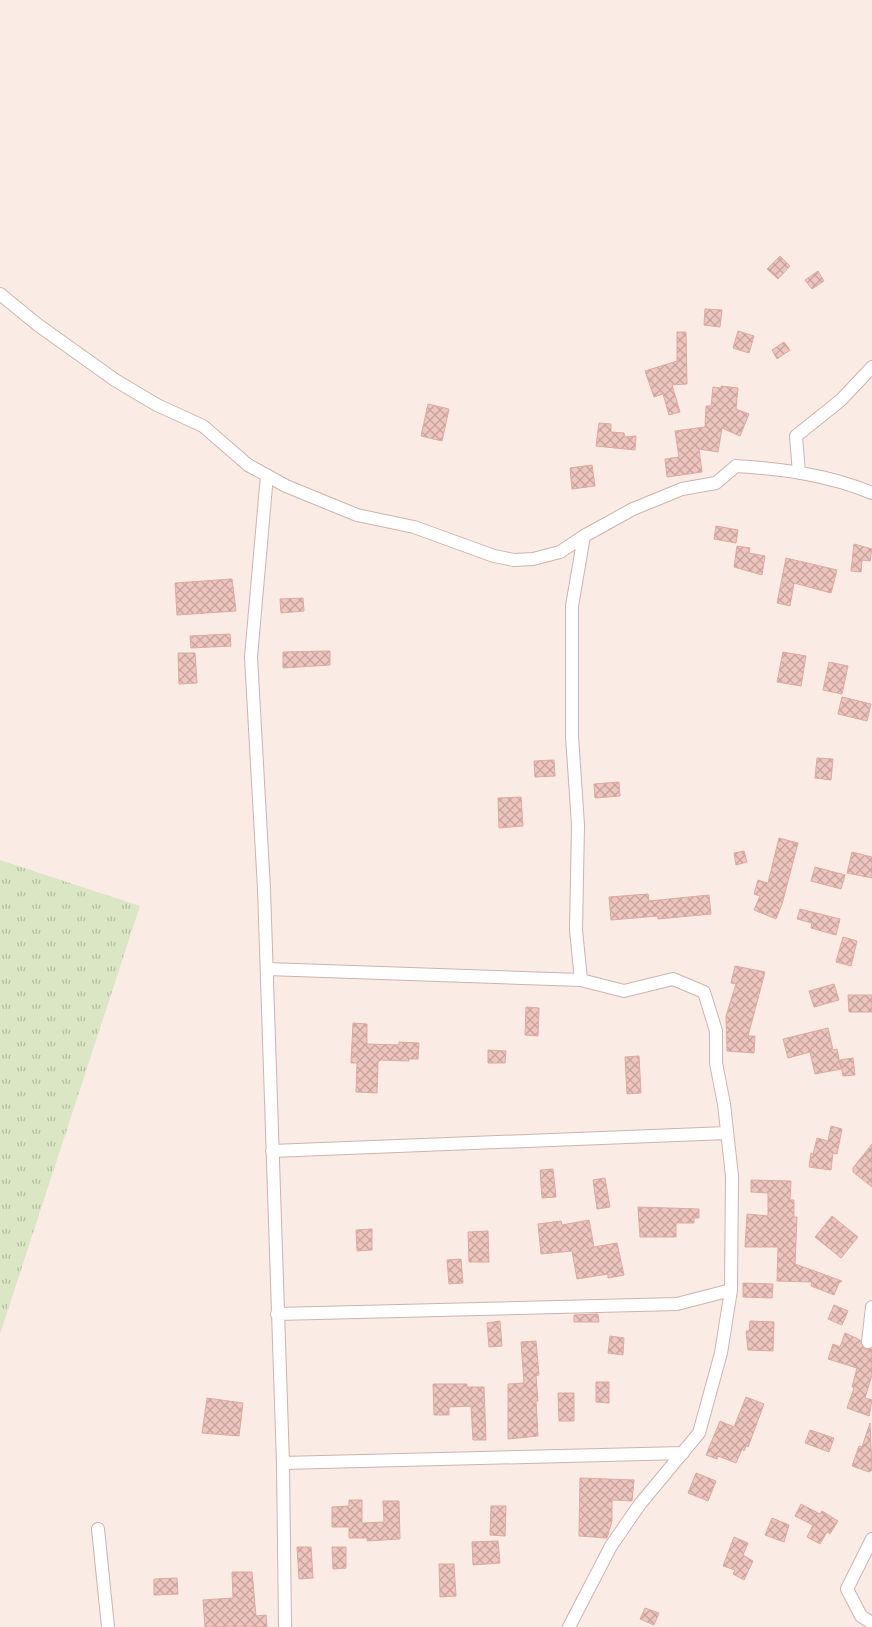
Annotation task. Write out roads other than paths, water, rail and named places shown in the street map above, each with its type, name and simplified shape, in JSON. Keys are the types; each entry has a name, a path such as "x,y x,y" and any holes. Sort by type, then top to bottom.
{"street":[{"path":"0,294 38,325 115,380 157,405 203,426 248,465 267,475 357,515 414,527 457,544 508,558 533,558 560,552 584,536 632,510 682,489 716,484 736,466 830,478 872,493"},
{"path":"799,473 796,436 841,400 872,367"},
{"path":"267,475 252,657 266,970 283,1463 285,1627"},
{"path":"581,980 576,930 578,826 572,736 572,606 584,536"},
{"path":"266,970 581,980 624,991 673,979 704,992 716,1031 716,1063 732,1176 731,1290 720,1353 699,1433 640,1504 611,1546 569,1627"},
{"path":"272,1150 727,1133"},
{"path":"277,1314 677,1304 731,1290"},
{"path":"868,1342 872,1307"},
{"path":"283,1463 682,1453"},
{"path":"98,1529 108,1627"},
{"path":"872,1539 847,1589 861,1616 872,1623"}]}
